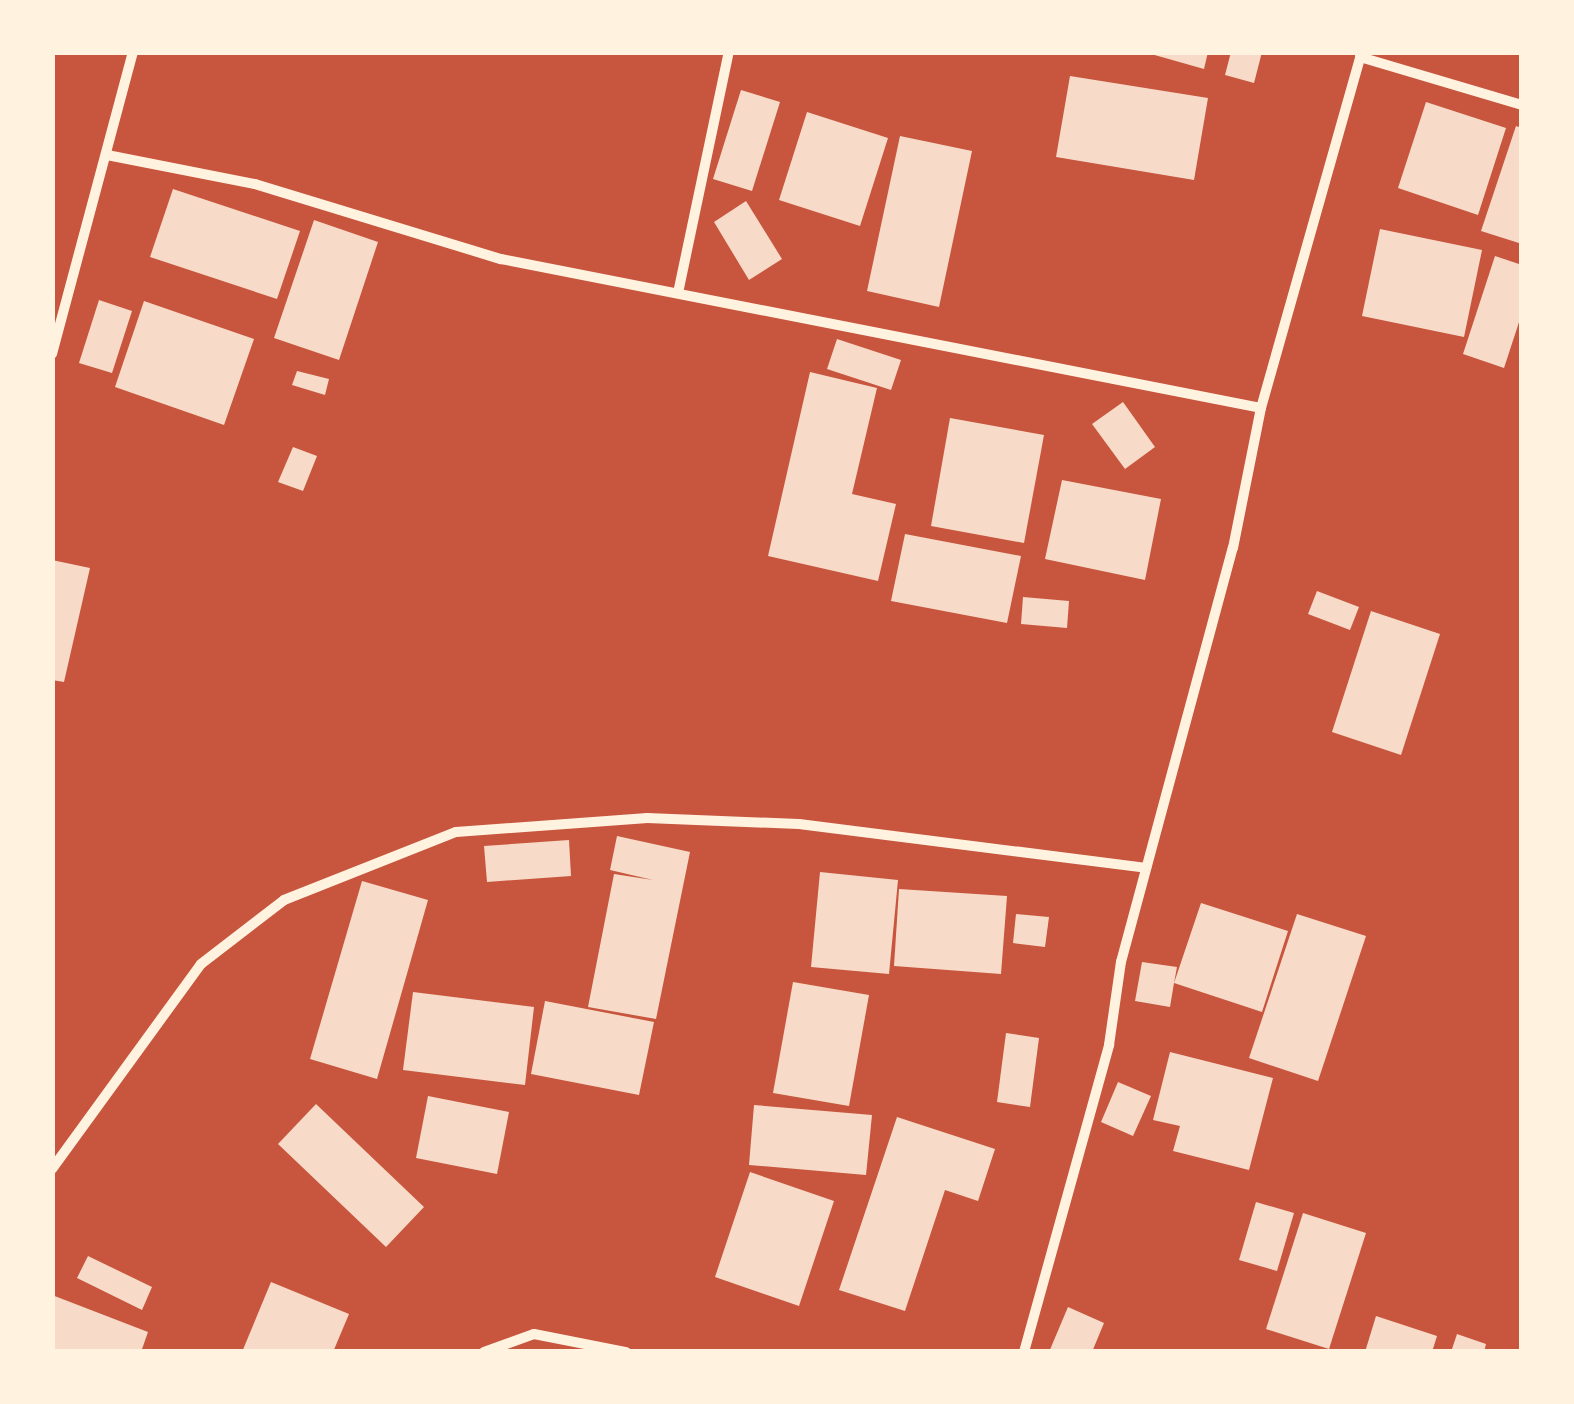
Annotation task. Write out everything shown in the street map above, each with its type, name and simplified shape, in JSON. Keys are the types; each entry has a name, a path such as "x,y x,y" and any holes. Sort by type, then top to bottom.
{"street":[{"path":"52,354 133,52"},
{"path":"678,293 729,52"},
{"path":"1024,1352 1109,1045 1146,868 1261,408 1361,55 1522,105"},
{"path":"107,155 255,184 501,259 1261,408"},
{"path":"54,1163 200,964 284,900 456,832 647,818 799,824 1146,868"},
{"path":"484,1352 534,1334 626,1352"}],"building":[{"path":"1144,52 1208,52 1204,69"},
{"path":"1231,52 1262,52 1254,83 1225,75"},
{"path":"1070,76 1208,98 1194,180 1056,157"},
{"path":"741,90 780,102 752,191 713,179"},
{"path":"1426,102 1506,128 1478,215 1398,188"},
{"path":"807,112 888,138 860,226 779,200"},
{"path":"1516,126 1522,128 1522,244 1481,231"},
{"path":"900,136 972,151 939,307 867,291"},
{"path":"173,189 300,231 277,299 150,257"},
{"path":"746,201 782,259 749,280 714,222"},
{"path":"314,220 378,242 339,360 274,338"},
{"path":"1380,229 1482,250 1464,337 1362,316"},
{"path":"1495,256 1522,265 1522,313 1504,368 1463,354"},
{"path":"99,300 132,311 112,373 79,363"},
{"path":"144,301 254,339 224,425 115,387"},
{"path":"837,339 901,360 891,390 827,369"},
{"path":"297,371 329,379 325,395 292,385"},
{"path":"810,372 877,388 852,494 896,504 878,581 768,556"},
{"path":"1123,402 1155,447 1125,469 1092,424"},
{"path":"950,418 1044,435 1024,543 931,526"},
{"path":"293,447 317,456 303,491 278,482"},
{"path":"1062,480 1161,499 1145,580 1045,559"},
{"path":"905,534 1021,556 1007,623 891,601"},
{"path":"52,560 90,568 64,682 52,680"},
{"path":"1317,591 1359,607 1350,630 1308,614"},
{"path":"1023,597 1069,601 1067,628 1021,624"},
{"path":"1371,611 1440,634 1401,755 1332,732"},
{"path":"617,836 690,852 656,1019 588,1007 614,874 653,880 610,870"},
{"path":"569,840 571,876 487,882 484,846"},
{"path":"820,872 898,880 889,974 811,967"},
{"path":"362,881 428,900 377,1079 310,1059"},
{"path":"899,889 1007,896 1001,974 894,966"},
{"path":"1201,903 1288,931 1262,1012 1174,983"},
{"path":"1016,914 1049,917 1045,947 1013,943"},
{"path":"1297,914 1366,936 1318,1081 1249,1058"},
{"path":"1142,962 1177,967 1170,1007 1135,1001"},
{"path":"793,982 869,995 849,1106 773,1093"},
{"path":"413,992 534,1007 525,1085 403,1070"},
{"path":"545,1001 654,1022 639,1095 531,1074"},
{"path":"1006,1033 1039,1038 1030,1107 997,1102"},
{"path":"1170,1052 1273,1078 1249,1170 1173,1151 1180,1126 1153,1120"},
{"path":"1118,1082 1151,1096 1133,1136 1101,1122"},
{"path":"428,1096 509,1112 497,1174 416,1158"},
{"path":"316,1104 424,1207 386,1247 278,1144"},
{"path":"754,1105 872,1115 866,1175 749,1165"},
{"path":"897,1117 995,1149 978,1201 945,1190 905,1311 839,1290"},
{"path":"750,1172 834,1201 799,1306 715,1277"},
{"path":"1256,1202 1294,1213 1277,1271 1239,1260"},
{"path":"1303,1213 1366,1233 1329,1349 1266,1329"},
{"path":"88,1256 152,1287 142,1310 77,1278"},
{"path":"271,1282 349,1314 333,1352 242,1352"},
{"path":"52,1295 148,1332 141,1352 52,1352"},
{"path":"1068,1307 1104,1323 1092,1352 1049,1352"},
{"path":"1376,1316 1437,1336 1432,1352 1365,1352"},
{"path":"1457,1334 1486,1344 1484,1352 1451,1352"}]}
